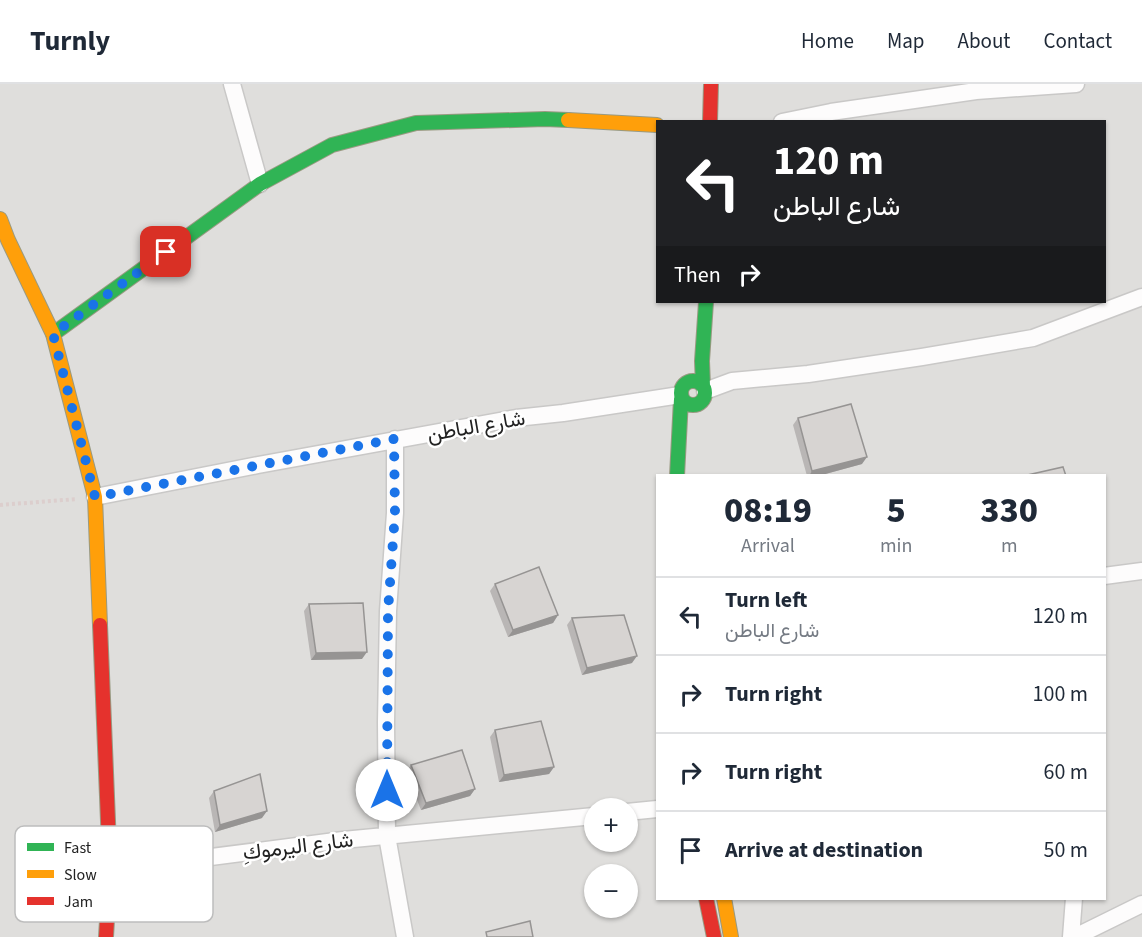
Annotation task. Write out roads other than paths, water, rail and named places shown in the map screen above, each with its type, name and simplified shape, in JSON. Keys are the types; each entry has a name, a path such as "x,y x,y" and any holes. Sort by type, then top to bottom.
{"street":[{"path":"232,84 260,184"},
{"path":"710,120 711,84"},
{"path":"792,120 831,112 976,91 1076,84"},
{"path":"53,334 260,184 332,145 416,123 544,119 656,125"},
{"path":"0,219 53,334 95,497 108,826"},
{"path":"682,392 689,405 701,394 732,381 820,372 1033,338 1141,301"},
{"path":"693,426 694,410 701,394 706,303"},
{"path":"677,474 682,392 687,369"},
{"path":"682,392 695,381 701,394"},
{"name":"شارع الباطن","path":"95,497 394,439 682,392"},
{"path":"394,439 395,513 388,611 386,711 387,836 405,937"},
{"path":"690,474 692,455"},
{"path":"1106,576 1142,571"},
{"path":"638,811 656,809"},
{"name":"ِشارع اليرموك","path":"213,857 343,840 584,817"},
{"path":"706,900 714,937"},
{"path":"724,900 731,937"},
{"path":"1074,900 1073,937 1142,904"},
{"path":"106,937 107,922"}]}
